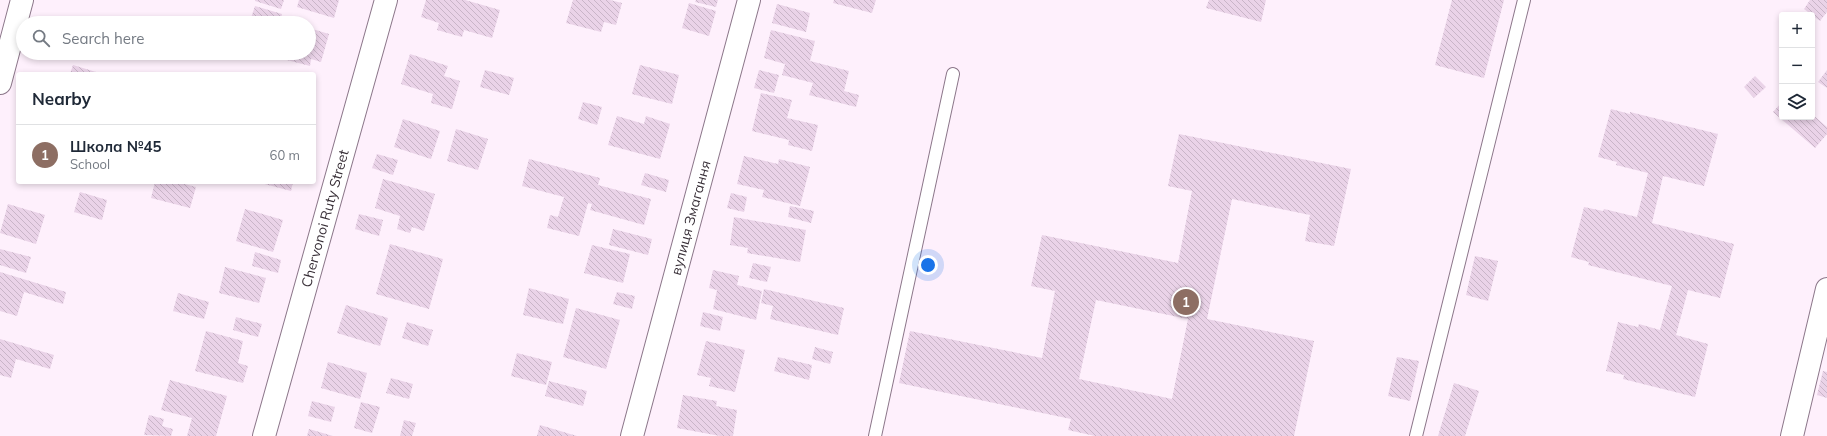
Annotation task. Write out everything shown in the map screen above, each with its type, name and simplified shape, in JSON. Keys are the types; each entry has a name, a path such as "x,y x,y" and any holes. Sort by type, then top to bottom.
{"street":[{"path":"18,16 22,0"},
{"name":"Chervonoi Ruty Street","path":"264,436 386,0"},
{"name":"вулиця Змагання","path":"632,436 750,0"},
{"path":"0,83 16,23"},
{"path":"1792,436 1827,289"}],"lane":[{"path":"1416,436 1524,0"},
{"path":"875,436 952,74"}],"building":[{"path":"255,0 284,0 281,9"},
{"path":"299,0 339,0 334,18 297,7"},
{"path":"426,0 465,0 500,10 492,38 464,30 462,37 437,30 439,23 421,17"},
{"path":"573,0 610,0 622,3 616,25 604,22 601,32 566,23"},
{"path":"696,0 718,0 716,7 695,2"},
{"path":"834,0 876,0 872,13 833,3"},
{"path":"1209,0 1266,0 1261,22 1206,8"},
{"path":"1452,0 1504,0 1484,78 1435,65"},
{"path":"1810,0 1827,0 1827,12 1820,21 1815,17 1815,12 1808,12 1804,9"},
{"path":"689,3 716,11 709,36 682,28"},
{"path":"777,4 810,13 806,32 772,23"},
{"path":"255,6 282,14 282,16 252,16"},
{"path":"316,30 329,34 321,62 314,60 316,60"},
{"path":"771,30 815,41 810,61 849,71 844,91 859,95 856,107 809,95 813,83 782,75 785,64 764,58"},
{"path":"410,54 448,66 444,76 460,81 452,109 431,103 433,94 401,84"},
{"path":"287,60 311,60 310,66"},
{"path":"73,65 96,72 71,72"},
{"path":"640,65 679,75 672,104 632,94"},
{"path":"485,70 514,78 509,95 480,87"},
{"path":"759,70 779,75 774,93 754,88"},
{"path":"1827,70 1827,88 1818,82"},
{"path":"1755,76 1766,87 1754,98 1744,87"},
{"path":"761,93 792,100 787,118 818,125 812,151 788,145 789,140 752,131"},
{"path":"583,102 602,107 597,125 578,119"},
{"path":"1779,105 1779,117 1773,112"},
{"path":"1611,109 1630,114 1630,112 1718,134 1704,186 1663,176 1652,223 1734,244 1720,298 1688,290 1676,335 1708,344 1695,397 1623,379 1624,375 1606,371 1618,322 1638,327 1639,324 1660,330 1672,286 1588,265 1589,262 1571,257 1584,207 1603,211 1604,209 1637,217 1648,173 1616,165 1617,162 1598,157"},
{"path":"617,116 644,124 646,116 670,124 660,159 608,145"},
{"path":"1815,117 1827,127 1827,134 1815,148 1782,120 1815,120"},
{"path":"403,119 440,131 431,159 394,147"},
{"path":"456,129 488,139 478,170 447,161"},
{"path":"1179,134 1351,169 1334,246 1305,241 1310,215 1232,199 1207,319 1314,341 1294,436 1095,436 1068,430 1071,419 899,383 910,331 1042,358 1055,291 1031,286 1042,235 1178,263 1192,191 1168,186","holes":["1096,300 1188,319 1172,399 1079,379"]},
{"path":"377,154 398,160 393,175 372,168"},
{"path":"744,156 778,164 779,159 810,167 800,206 762,197 764,190 737,184"},
{"path":"529,159 600,178 598,185 651,199 644,225 590,210 592,204 588,203 579,236 547,228 550,215 558,217 564,197 522,186"},
{"path":"645,173 669,180 666,192 641,185"},
{"path":"383,179 435,194 424,231 412,227 410,233 397,229 400,216 375,208"},
{"path":"154,184 185,184 196,187 190,208 151,198"},
{"path":"265,184 293,184 291,191"},
{"path":"80,192 107,200 102,220 74,212"},
{"path":"731,193 747,197 744,212 727,208"},
{"path":"8,204 45,215 36,244 0,233"},
{"path":"790,206 814,211 811,223 788,217"},
{"path":"245,209 283,220 273,252 236,241"},
{"path":"359,214 383,220 379,236 355,229"},
{"path":"734,217 806,230 800,262 747,253 748,248 730,245"},
{"path":"613,229 652,239 648,255 609,245"},
{"path":"390,244 443,259 429,309 376,294"},
{"path":"592,245 630,254 623,283 584,273"},
{"path":"0,249 31,257 26,273 0,265"},
{"path":"255,252 281,260 278,273 252,266"},
{"path":"1475,256 1498,261 1488,301 1466,295"},
{"path":"753,263 771,267 767,282 749,278"},
{"path":"225,267 266,278 259,303 219,293"},
{"path":"713,270 739,276 737,285 762,291 756,320 713,309 717,290 709,288"},
{"path":"0,272 66,292 63,304 24,292 17,316 0,311"},
{"path":"529,288 569,299 563,324 523,315"},
{"path":"764,289 844,308 838,335 770,319 773,306 761,303"},
{"path":"617,292 635,296 632,309 613,304"},
{"path":"178,293 209,302 204,319 173,311"},
{"path":"346,305 388,318 380,346 337,333"},
{"path":"576,308 620,320 606,369 563,357"},
{"path":"703,312 723,317 720,331 700,326"},
{"path":"236,317 262,324 258,337 233,330"},
{"path":"407,322 433,330 428,346 402,338"},
{"path":"206,331 243,341 238,363 248,366 243,383 195,371"},
{"path":"0,339 54,355 50,369 16,359 11,378 0,375"},
{"path":"706,341 745,350 735,392 709,386 711,378 697,375"},
{"path":"815,347 833,352 830,364 812,359"},
{"path":"517,353 552,362 546,385 511,376"},
{"path":"778,357 812,365 809,380 774,371"},
{"path":"1397,357 1419,361 1410,401 1388,396"},
{"path":"328,362 367,373 360,399 321,388"},
{"path":"1823,371 1827,372 1827,398 1817,395"},
{"path":"391,378 413,384 409,399 386,393"},
{"path":"170,380 227,396 216,436 187,436 192,418 161,410"},
{"path":"549,381 587,391 583,406 545,396"},
{"path":"1454,383 1479,391 1465,436 1438,436"},
{"path":"683,395 717,401 716,406 737,410 733,436 720,436 677,428"},
{"path":"312,401 335,407 331,422 308,416"},
{"path":"361,402 380,407 372,433 354,428"},
{"path":"149,415 164,419 162,426 173,429 171,436 144,435"},
{"path":"404,420 416,423 412,436 400,436"},
{"path":"540,425 577,436 537,436"},
{"path":"309,429 333,436 307,436"}],"place":[{"name":"Школа №45","path":"1186,302"}]}
